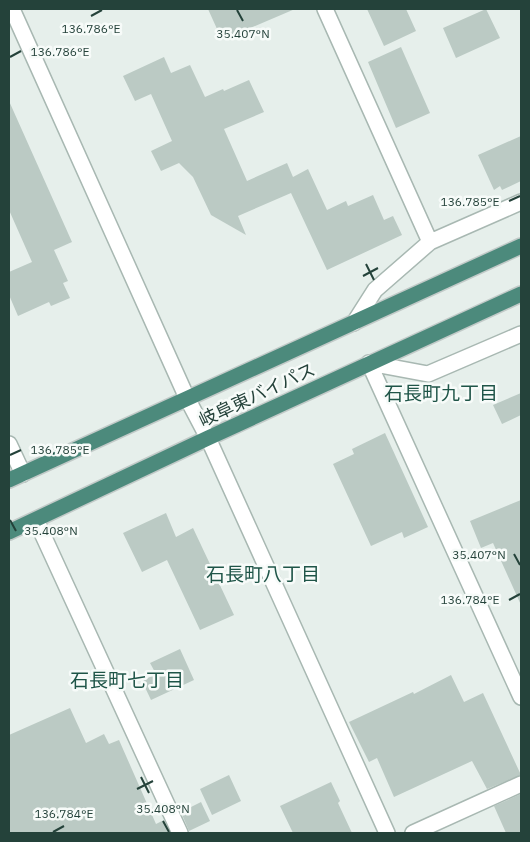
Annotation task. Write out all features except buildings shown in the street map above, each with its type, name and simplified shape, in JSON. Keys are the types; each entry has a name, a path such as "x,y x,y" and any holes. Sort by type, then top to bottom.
{"highway":[{"name":"岐阜東バイパス","path":"16,477 521,246"},
{"name":"岐阜東バイパス","path":"9,532 521,294"}],"street":[{"path":"12,9 387,833"},
{"path":"325,9 430,242"},
{"path":"354,323 375,290 430,242 521,202"},
{"path":"369,364 428,374 521,334"},
{"path":"369,364 521,697"},
{"path":"9,444 16,477"},
{"path":"36,520 180,833"},
{"path":"413,833 521,784"}],"district":[{"name":"石長町九丁目","path":"441,393"},
{"name":"石長町八丁目","path":"263,574"},
{"name":"石長町七丁目","path":"127,680"}]}
